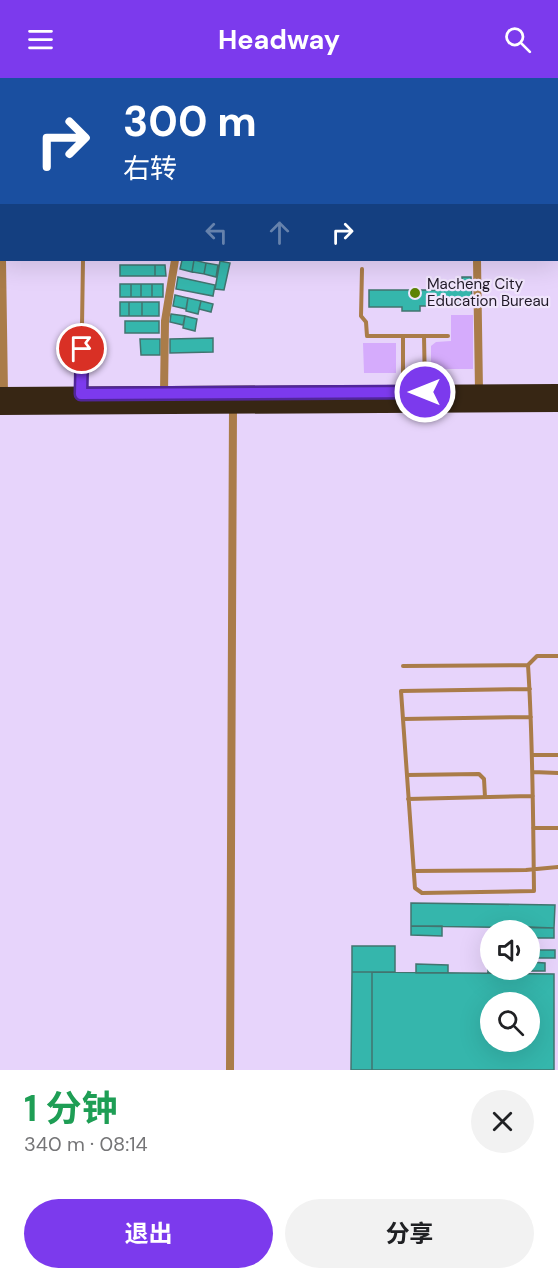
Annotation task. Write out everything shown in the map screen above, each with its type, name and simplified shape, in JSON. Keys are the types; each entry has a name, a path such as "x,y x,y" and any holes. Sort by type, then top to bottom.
{"highway":[{"path":"1,399 81,394 558,391"},
{"path":"1,399 233,407 558,405"}],"street":[{"path":"1,399 2,261"},
{"path":"164,393 165,321 175,261"},
{"path":"477,261 479,391"},
{"path":"230,1070 233,407"}],"lane":[{"path":"81,394 83,261"},
{"path":"362,269 362,316 366,322 367,336 448,336"},
{"path":"403,336 403,392"},
{"path":"424,336 425,392"},
{"path":"403,666 528,664 537,656 558,656"},
{"path":"528,664 530,689 533,755 534,891 422,893 415,888 401,691 530,689"},
{"path":"403,718 531,717"},
{"path":"533,755 558,755"},
{"path":"533,772 558,772"},
{"path":"407,775 479,774 484,779 485,797"},
{"path":"408,799 533,796"},
{"path":"533,828 558,828"},
{"path":"414,871 558,867"}],"shaded area":[{"path":"451,315 473,315 473,369 431,369 431,346 436,342 451,341"},
{"path":"363,343 396,343 396,373 364,373"}],"building":[{"path":"182,261 194,261 192,272 180,269"},
{"path":"194,261 206,263 204,274 192,272"},
{"path":"220,261 230,263 224,290 215,289"},
{"path":"206,263 218,265 216,277 204,274"},
{"path":"120,265 155,265 155,276 120,276"},
{"path":"155,265 165,265 166,276 155,276"},
{"path":"178,277 215,285 213,296 176,289"},
{"path":"462,277 471,277 472,306 420,306 420,311 402,311 402,307 369,307 369,290 462,290"},
{"path":"120,284 131,284 131,297 120,297"},
{"path":"131,284 141,284 141,297 131,297"},
{"path":"141,284 152,284 152,297 141,297"},
{"path":"152,284 163,284 163,297 152,297"},
{"path":"175,295 188,298 186,309 173,306"},
{"path":"188,298 201,301 198,314 186,311"},
{"path":"201,301 213,304 211,312 199,309"},
{"path":"120,302 129,302 129,316 120,316"},
{"path":"129,302 142,302 142,316 129,316"},
{"path":"142,302 159,302 159,316 142,316"},
{"path":"171,314 185,316 183,325 170,322"},
{"path":"185,316 197,319 195,331 183,328"},
{"path":"125,321 159,321 159,333 125,333"},
{"path":"213,338 213,352 170,353 170,339"},
{"path":"140,339 160,339 160,355 141,355"},
{"path":"411,903 555,905 554,928 540,928 540,920 480,920 480,927 411,926"},
{"path":"411,926 442,926 442,936 411,935"},
{"path":"540,927 554,928 554,938 540,938"},
{"path":"352,946 395,946 395,972 352,972"},
{"path":"540,950 555,950 555,958 540,958"},
{"path":"540,963 545,963 545,971 540,971"},
{"path":"416,964 448,965 448,973 416,973"},
{"path":"352,972 372,972 372,1070 351,1070"},
{"path":"372,972 480,973 480,980 540,980 540,974 554,974 554,1070 372,1070"}],"place":[{"name":"Macheng City Education Bureau","path":"415,293"}],"route":[{"path":"82,349 81,394 425,392"}]}
